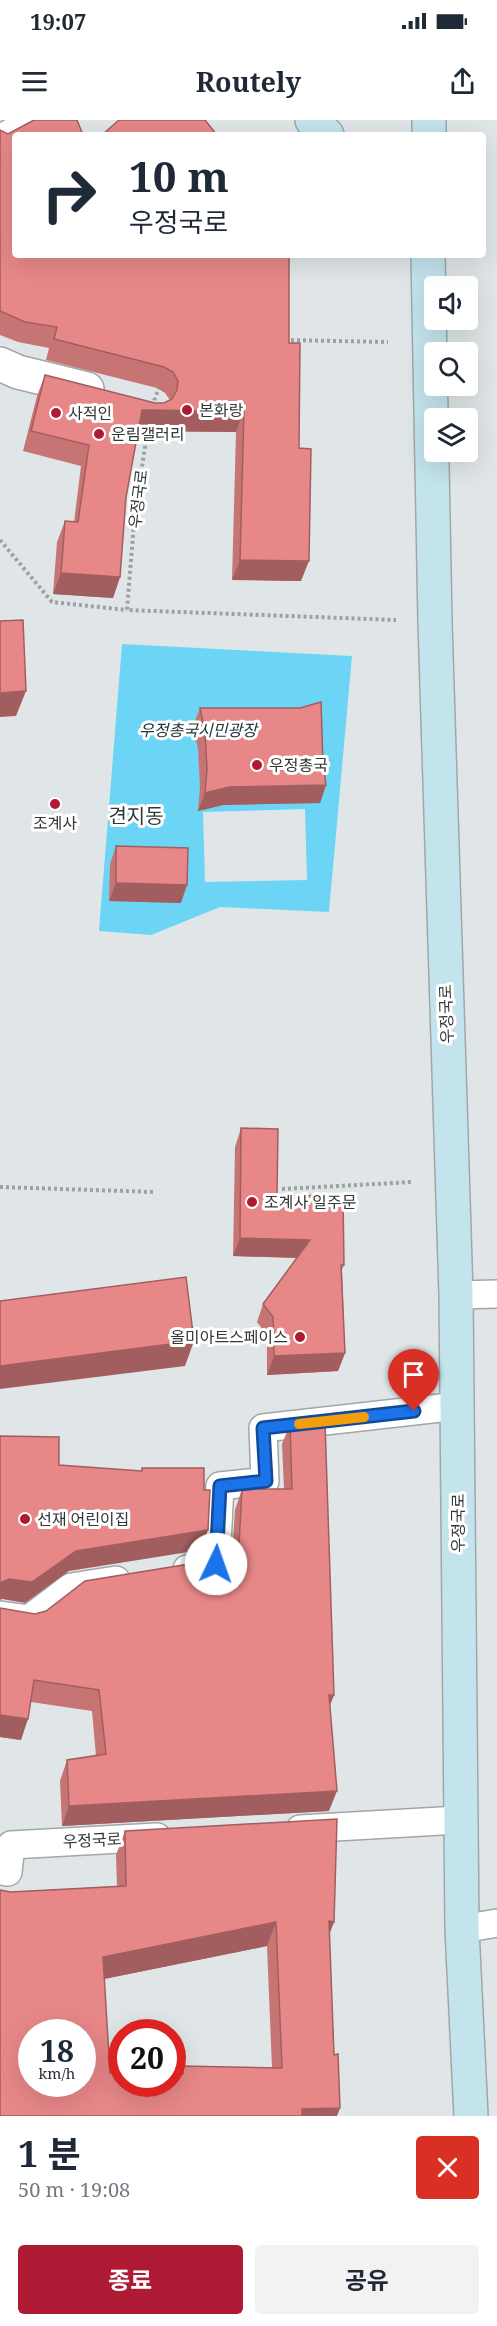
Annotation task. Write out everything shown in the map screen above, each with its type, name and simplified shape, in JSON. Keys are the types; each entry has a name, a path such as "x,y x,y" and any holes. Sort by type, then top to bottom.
{"main road":[{"path":"312,120 324,132"},
{"name":"우정국로","path":"428,258 431,342"},
{"name":"우정국로","path":"432,396 435,622 456,1295 459,1820 471,2116"}],"street":[{"path":"0,364 18,372 119,397"}],"lane":[{"path":"13,132 32,120"},
{"path":"456,1295 497,1294"},
{"path":"0,1615 29,1619 71,1587 216,1564 220,1486 266,1481 263,1428 458,1406"},
{"path":"270,1830 459,1820"},
{"name":"우정국로","path":"0,1871 8,1872 11,1845 188,1835"},
{"path":"462,1929 497,1923"}],"path":[{"path":"281,340 424,343"},
{"path":"150,416 163,377"},
{"name":"우정국로","path":"127,610 135,511 149,427"},
{"path":"0,540 52,602 127,610 435,622"},
{"path":"282,1189 451,1179"},
{"path":"0,1187 155,1192"}],"green space":[{"name":"우정총국시민광장","path":"122,644 352,656 329,912 220,907 151,935 99,931","holes":["305,809 307,880 205,882 203,812"]}],"building":[{"path":"34,120 77,120 82,132 12,132 12,258 289,258 289,343 300,343 299,448 311,449 309,561 240,560 244,411 142,410 126,497 120,577 61,573 65,521 78,522 89,445 31,431 45,375 155,403 164,403 172,399 177,390 178,381 173,372 164,367 54,339 57,327 25,322 0,311 0,130 8,134"},
{"path":"119,120 205,120 215,132 105,132"},
{"path":"23,620 26,691 0,693 0,621"},
{"name":"우정총국","path":"321,702 326,785 229,787 205,793 207,769 205,731 200,708 300,708"},
{"path":"116,846 188,848 187,885 116,883"},
{"path":"241,1128 278,1129 277,1196 343,1195 344,1265 341,1265 345,1353 274,1356 273,1317 263,1304 310,1240 240,1238"},
{"path":"186,1277 194,1341 0,1366 0,1301"},
{"path":"325,1422 334,1695 329,1695 337,1791 69,1806 67,1760 106,1754 99,1690 34,1680 28,1719 0,1715 0,1608 35,1614 46,1611 85,1581 232,1557 239,1544 242,1489 292,1489 290,1424"},
{"path":"0,1436 59,1437 59,1465 142,1471 142,1468 204,1468 204,1490 210,1490 208,1530 76,1551 32,1582 9,1579 0,1583"},
{"path":"337,1819 334,1922 329,1921 334,2055 338,2054 340,2108 302,2109 302,2116 0,2116 0,1890 11,1892 126,1886 125,1831","holes":["276,1922 282,2068 186,2066 186,2097 108,2097 108,2040 103,1957"]}],"slow traffic":[{"path":"299,1424 364,1417"}],"place":[{"name":"본화랑","path":"187,410"},
{"name":"사적인","path":"56,413"},
{"name":"운림갤러리","path":"99,434"},
{"name":"우정총국","path":"257,765"},
{"name":"조계사","path":"55,804"},
{"name":"조계사 일주문","path":"252,1202"},
{"name":"올미아트스페이스","path":"300,1337"},
{"name":"선재 어린이집","path":"25,1519"}],"district":[{"name":"견지동","path":"136,815"}],"route":[{"path":"216,1564 220,1486 266,1481 263,1428 414,1411"}]}
